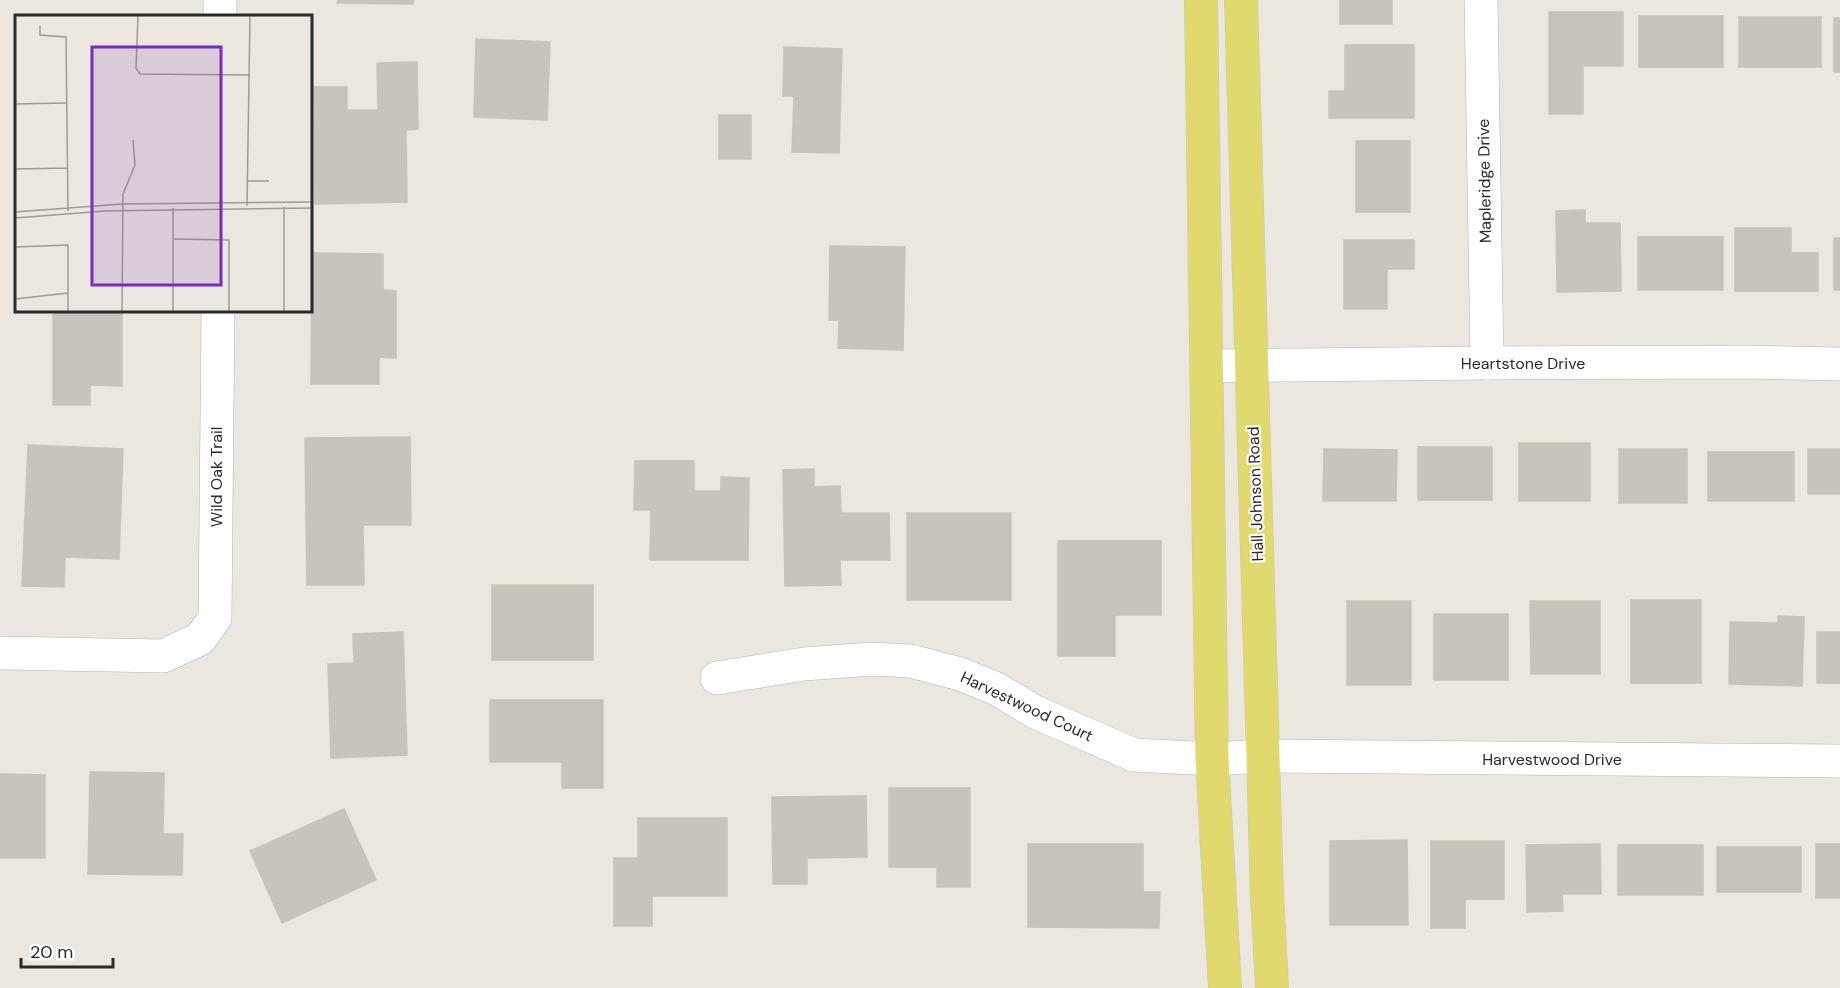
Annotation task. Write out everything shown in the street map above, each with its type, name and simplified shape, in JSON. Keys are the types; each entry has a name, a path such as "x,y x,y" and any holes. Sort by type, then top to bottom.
{"main road":[{"path":"1201,0 1212,759 1225,988"},
{"name":"Hall Johnson Road","path":"1241,0 1267,895 1272,988"}],"street":[{"name":"Mapleridge Drive","path":"1481,0 1487,363"},
{"name":"Wild Oak Trail","path":"0,653 163,656 200,639 215,618 218,312"},
{"name":"Heartstone Drive","path":"1206,366 1840,363"},
{"name":"Harvestwood Court","path":"717,678 804,664 871,658 911,661 960,674 997,689 1035,712 1134,754 1212,759 1263,756"},
{"name":"Harvestwood Drive","path":"1263,756 1840,761"}],"building":[{"path":"338,0 413,0 413,4 337,3"},
{"path":"1340,0 1392,0 1392,24 1340,24"},
{"path":"1549,12 1623,12 1623,66 1583,66 1583,114 1549,114"},
{"path":"1639,16 1723,16 1723,67 1639,67"},
{"path":"1739,17 1821,17 1821,67 1739,67"},
{"path":"1834,18 1840,18 1840,72 1834,72"},
{"path":"476,39 550,42 547,120 474,117"},
{"path":"1345,45 1414,45 1414,118 1329,118 1329,91 1345,91"},
{"path":"784,47 842,49 839,153 792,152 794,96 783,96"},
{"path":"417,62 418,129 406,130 407,202 315,204 314,87 347,87 347,110 378,110 377,63"},
{"path":"719,115 751,115 751,159 719,159"},
{"path":"1356,141 1410,141 1410,212 1356,212"},
{"path":"1585,210 1585,223 1620,223 1621,291 1557,292 1556,211"},
{"path":"1735,228 1791,228 1791,253 1818,253 1818,291 1735,291"},
{"path":"1638,237 1723,237 1723,290 1638,290"},
{"path":"1834,238 1840,238 1840,290 1834,290"},
{"path":"1344,240 1414,240 1414,269 1387,269 1387,309 1344,309"},
{"path":"830,246 905,247 903,350 838,348 839,320 829,320"},
{"path":"312,253 383,254 383,290 396,291 396,358 379,357 379,384 311,384"},
{"path":"53,312 122,312 122,386 90,385 90,405 53,405"},
{"path":"410,437 411,525 363,525 364,585 307,585 305,438"},
{"path":"1519,443 1590,443 1590,501 1519,501"},
{"path":"28,445 123,449 119,559 65,557 64,587 22,586"},
{"path":"1418,447 1492,447 1492,500 1418,500"},
{"path":"1324,449 1397,450 1396,501 1323,501"},
{"path":"1619,449 1687,449 1687,503 1619,503"},
{"path":"1808,449 1840,449 1840,494 1808,494"},
{"path":"1708,452 1794,452 1794,501 1708,501"},
{"path":"635,461 694,461 694,491 721,491 721,477 749,478 748,560 650,560 651,510 634,510"},
{"path":"814,469 814,487 840,486 841,513 889,513 890,560 840,560 841,585 785,586 783,470"},
{"path":"907,513 1011,513 1011,600 907,600"},
{"path":"1058,541 1161,541 1161,615 1115,615 1115,656 1058,656"},
{"path":"492,585 593,585 593,660 492,660"},
{"path":"1631,600 1701,600 1701,683 1631,683"},
{"path":"1347,601 1411,601 1411,685 1347,685"},
{"path":"1530,601 1600,601 1600,674 1531,674"},
{"path":"1434,614 1508,614 1508,680 1434,680"},
{"path":"1778,616 1804,617 1802,686 1729,684 1730,622 1778,623"},
{"path":"403,632 407,755 331,758 328,664 354,663 353,634"},
{"path":"1817,632 1840,632 1840,683 1817,683"},
{"path":"490,700 603,700 603,788 562,788 562,762 490,762"},
{"path":"90,772 164,773 163,834 183,834 182,875 88,874"},
{"path":"0,774 45,775 45,858 0,858"},
{"path":"889,788 970,788 970,887 937,887 937,867 889,867"},
{"path":"866,796 867,857 807,858 807,884 773,884 772,797"},
{"path":"344,809 376,880 282,923 250,851"},
{"path":"638,818 727,818 727,896 652,896 652,926 614,926 614,858 638,858"},
{"path":"1407,840 1408,925 1330,925 1330,841"},
{"path":"1431,841 1504,841 1504,899 1465,899 1465,928 1431,928"},
{"path":"1028,844 1143,844 1143,892 1160,892 1159,928 1028,927"},
{"path":"1600,844 1601,894 1562,894 1563,911 1527,912 1526,845"},
{"path":"1816,844 1840,844 1840,898 1816,898"},
{"path":"1618,845 1703,845 1703,895 1618,895"},
{"path":"1717,847 1801,847 1801,892 1717,892"}]}
